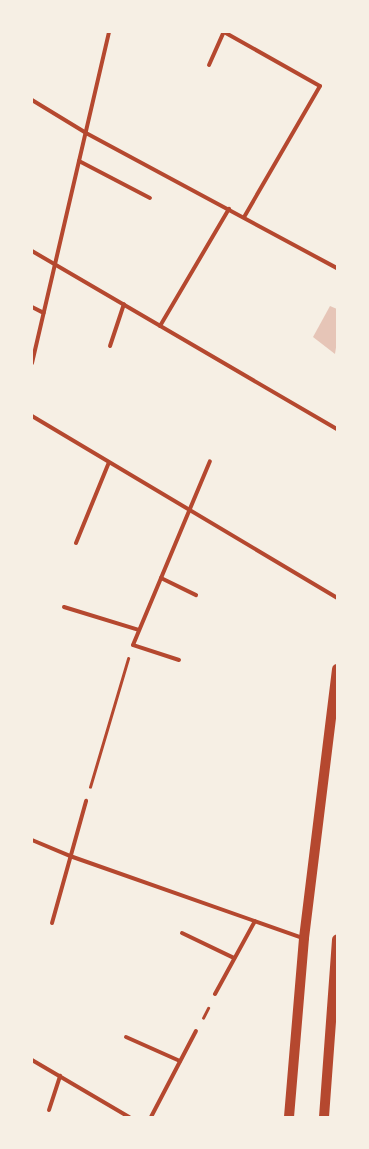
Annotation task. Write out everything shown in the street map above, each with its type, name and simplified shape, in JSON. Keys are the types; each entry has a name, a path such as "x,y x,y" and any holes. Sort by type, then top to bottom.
{"main road":[{"path":"289,1117 304,938 337,669"},
{"path":"324,1117 337,941"}],"street":[{"path":"32,363 109,32"},
{"path":"209,65 224,32 320,86 244,217"},
{"path":"32,100 86,133 337,268"},
{"path":"79,161 150,198"},
{"path":"160,326 229,209"},
{"path":"32,251 337,429"},
{"path":"110,346 124,304"},
{"path":"32,307 44,313"},
{"path":"32,416 337,598"},
{"path":"179,660 133,645 210,461"},
{"path":"76,543 109,462"},
{"path":"161,578 196,595"},
{"path":"64,607 139,630"},
{"path":"52,923 86,801"},
{"path":"32,840 70,856 304,938"},
{"path":"215,994 255,921"},
{"path":"182,933 234,958"},
{"path":"151,1117 196,1031"},
{"path":"126,1037 180,1062"},
{"path":"32,1060 129,1117"},
{"path":"49,1110 60,1076"}],"path":[{"path":"86,801 133,645"},
{"path":"196,1031 215,994"}],"building":[{"path":"330,306 337,309 337,341 335,354 313,337"}]}
